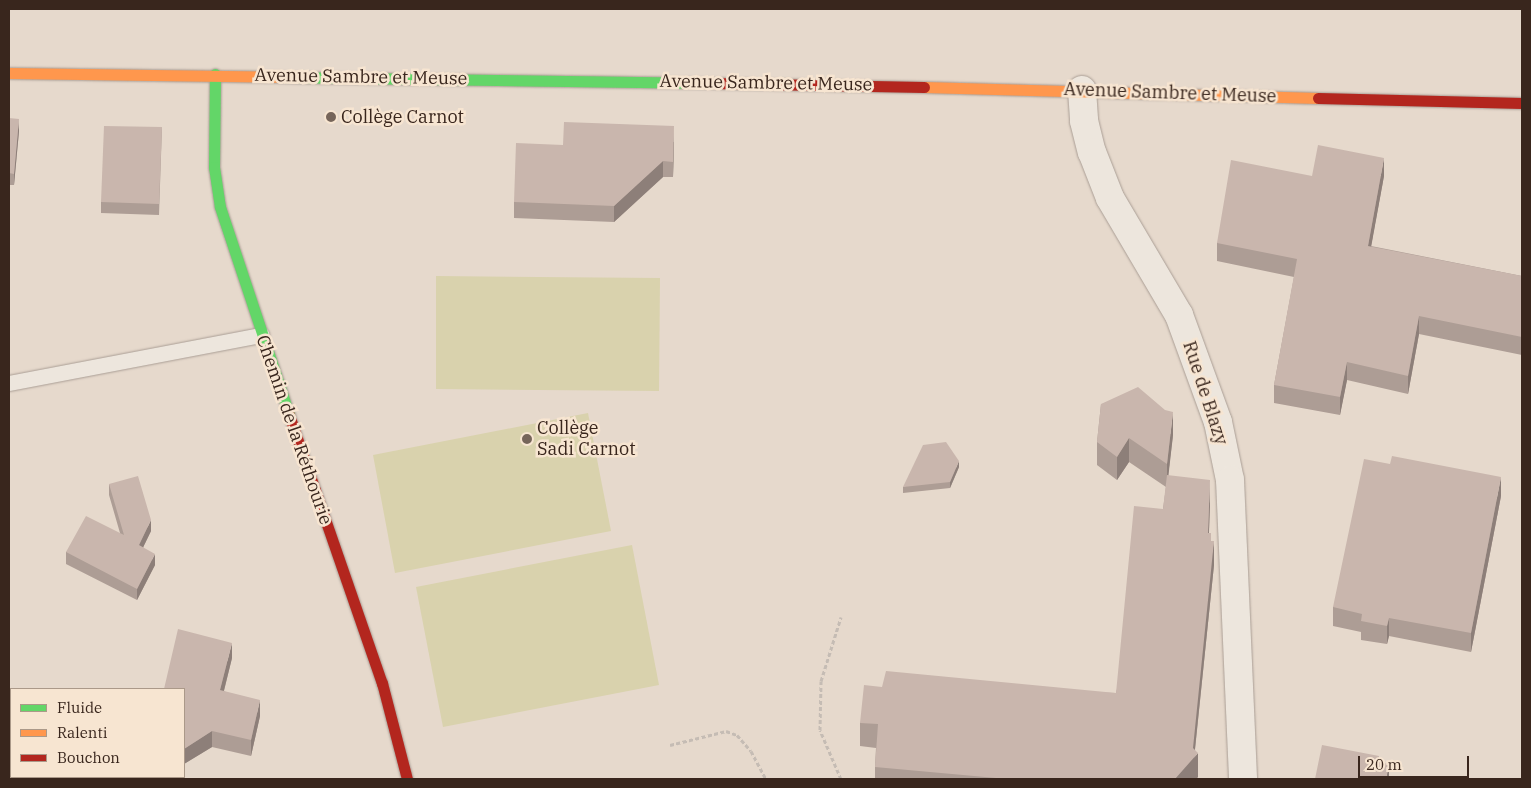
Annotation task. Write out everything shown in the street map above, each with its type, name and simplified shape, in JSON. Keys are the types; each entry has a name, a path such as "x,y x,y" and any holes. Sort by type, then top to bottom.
{"street":[{"name":"Avenue Sambre et Meuse","path":"9,73 215,74 1082,90 1522,103"},
{"name":"Chemin de la Réthourie","path":"215,74 214,168 220,207 261,335 382,683 407,779"},
{"name":"Rue de Blazy","path":"1082,90 1090,144 1110,198 1179,315 1218,422 1230,480 1243,779"}],"lane":[{"path":"9,383 261,335"}],"path":[{"path":"841,617 821,681 820,730 841,779"},
{"path":"670,745 726,731 737,735 750,751 766,779"}],"shaded area":[{"path":"436,276 660,278 659,391 436,389"},
{"path":"588,413 611,531 395,573 373,455"},
{"path":"632,545 659,685 443,727 416,587"}],"building":[{"path":"9,118 19,119 14,174 9,173"},
{"path":"564,122 674,126 673,162 663,161 614,206 514,202 516,143 563,145"},
{"path":"104,126 162,127 159,204 101,202"},
{"path":"1318,145 1384,158 1368,246 1522,276 1522,337 1419,316 1408,376 1347,362 1340,397 1274,385 1297,259 1217,243 1231,160 1312,176"},
{"path":"1138,387 1165,410 1173,412 1167,464 1129,438 1117,457 1097,442 1101,404"},
{"path":"946,442 959,461 950,482 903,487 923,445"},
{"path":"1392,456 1501,477 1471,633 1389,618 1387,626 1361,621 1362,614 1333,607 1364,459 1390,464"},
{"path":"1167,475 1210,480 1208,533 1211,533 1211,541 1214,541 1193,748 1198,753 1175,779 1007,779 875,767 878,724 860,723 864,685 882,687 886,671 1116,693 1134,506 1163,509"},
{"path":"138,476 151,520 139,545 155,554 137,589 66,552 86,516 124,535 109,484"},
{"path":"178,629 232,643 220,690 260,700 251,740 212,731 185,748 185,688 164,688"},
{"path":"1322,745 1379,756 1379,762 1389,764 1386,779 1315,779"}],"traffic: fast":[{"path":"215,74 214,167 220,207 289,415"},
{"path":"279,77 711,83"}],"traffic: slow":[{"path":"9,73 279,77"},
{"path":"924,87 1318,98"}],"traffic: jam":[{"path":"711,83 924,87"},
{"path":"1318,98 1522,103"},
{"path":"289,415 382,683 407,779"}],"place":[{"name":"Collège Carnot","path":"331,117"},
{"name":"Collège Sadi Carnot","path":"527,439"}]}
